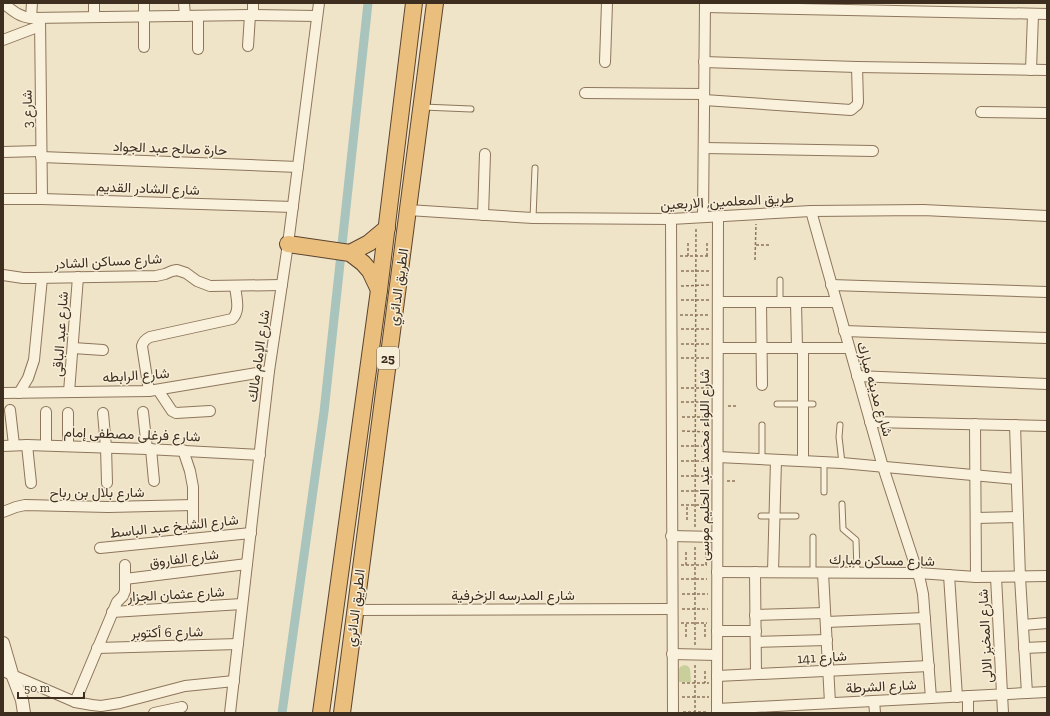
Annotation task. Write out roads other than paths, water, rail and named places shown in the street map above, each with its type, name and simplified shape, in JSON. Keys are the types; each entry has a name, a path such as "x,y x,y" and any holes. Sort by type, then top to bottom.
{"highway":[{"name":"الطريق الدائري","path":"321,713 379,290 414,3"},
{"name":"الطريق الدائري","path":"342,713 435,3"},
{"path":"350,253 369,243 387,228"},
{"path":"288,244 350,253 363,263 370,271 379,290"},
{"path":"329,654 331,658 339,661 347,659 349,655"},
{"path":"323,694 326,691 334,689 344,694"}],"street":[{"path":"3,3 17,14 37,21 94,17 144,16 317,16"},
{"name":"شارع 3","path":"32,3 37,21 42,199"},
{"path":"94,3 94,17"},
{"path":"144,3 144,47"},
{"path":"184,3 185,16"},
{"path":"248,46 253,3"},
{"name":"شارع الإمام مالك","path":"230,713 269,371 288,244 319,3"},
{"path":"605,62 607,3"},
{"path":"700,217 704,148 705,5 1047,14"},
{"path":"1031,70 1033,14"},
{"path":"198,16 198,49"},
{"path":"3,40 37,21"},
{"path":"704,62 857,67 1047,70"},
{"path":"585,93 704,97 851,110 857,105 858,102 857,67"},
{"path":"981,112 1047,113"},
{"path":"704,148 872,151"},
{"name":"حارة صالح عبد الجواد","path":"3,152 298,167"},
{"path":"483,215 485,154"},
{"name":"شارع الشادر القديم","path":"3,199 293,207"},
{"name":"طريق المعلمين, الاربعين","path":"408,210 533,218 671,218 811,211 923,210 1047,216"},
{"name":"شارع مدينه مبارك","path":"811,211 883,467 918,573 923,594 931,698"},
{"name":"شارع اللواء محمد عبد الحليم موسى","path":"717,711 718,216"},
{"path":"671,218 673,712"},
{"name":"شارع مساكن الشادر","path":"3,275 23,278 156,276 177,270 186,273 205,285 282,285"},
{"name":"شارع عبد الباقى","path":"69,392 78,277"},
{"path":"19,393 28,378 34,360 42,278"},
{"path":"831,285 1047,292"},
{"path":"210,412 176,413 172,411 153,390 142,346 143,342 150,337 232,319 236,315 237,310 235,286"},
{"path":"718,301 836,302"},
{"path":"761,302 762,385"},
{"path":"796,302 800,348 808,404 803,461"},
{"path":"844,331 1047,338"},
{"path":"718,346 761,348 849,348"},
{"path":"73,348 103,350"},
{"name":"شارع الرابطه","path":"3,393 153,390 269,371"},
{"path":"857,376 1047,384"},
{"path":"10,410 14,445"},
{"path":"46,412 46,445"},
{"path":"143,412 154,481"},
{"path":"68,413 68,446"},
{"path":"104,413 107,483"},
{"path":"870,422 1047,426"},
{"path":"975,424 976,577"},
{"path":"1015,425 1020,577 1027,693"},
{"path":"27,445 30,483"},
{"name":"شارع فرغلى مصطفى إمام","path":"3,446 46,445 106,447 260,455"},
{"path":"183,450 192,479 193,522"},
{"path":"718,459 762,459 842,463 1016,479"},
{"path":"773,572 776,460"},
{"name":"شارع بلال بن رباح","path":"3,512 25,505 108,507 193,505"},
{"path":"976,518 1018,517"},
{"name":"شارع الشيخ عبد الباسط","path":"100,548 251,532"},
{"path":"672,536 717,537"},
{"name":"شارع الفاروق","path":"125,579 247,564"},
{"path":"79,706 97,648 112,612 117,602 124,594 126,588 125,565"},
{"name":"شارع مساكن مبارك","path":"717,572 918,573 976,577 1047,576"},
{"path":"755,572 756,674"},
{"path":"818,572 826,617 830,703"},
{"path":"949,575 957,697"},
{"name":"شارع المخبز الالى","path":"996,577 1003,713"},
{"name":"شارع عثمان الجزار","path":"112,612 242,604"},
{"name":"شارع المدرسه الزخرفية","path":"355,610 672,609"},
{"path":"755,615 925,618"},
{"path":"1023,625 1047,623"},
{"path":"717,627 756,631"},
{"path":"756,642 827,640"},
{"path":"3,643 8,673 22,700 24,713"},
{"name":"شارع 6 أكتوبر","path":"97,648 238,644"},
{"path":"1024,648 1047,647"},
{"path":"672,654 717,655"},
{"name":"شارع 141","path":"717,680 756,674 929,666"},
{"path":"8,673 79,706 121,708 148,696 185,686 234,681"},
{"name":"شارع الشرطة","path":"717,711 812,708 830,703 1047,692"},
{"path":"148,696 154,713 182,707"},
{"path":"968,696 968,713"},
{"path":"874,701 875,713"}],"lane":[{"path":"422,107 471,109"},
{"path":"533,218 535,168"},
{"path":"780,280 780,302"},
{"path":"777,404 808,404"},
{"path":"762,425 762,459"},
{"path":"840,425 839,438 842,463"},
{"path":"824,462 824,492"},
{"path":"842,504 843,529 855,538 856,542 857,572"},
{"path":"761,516 796,516"},
{"path":"813,537 818,572"}],"waterway":[{"path":"282,713 324,412 368,3"}]}
